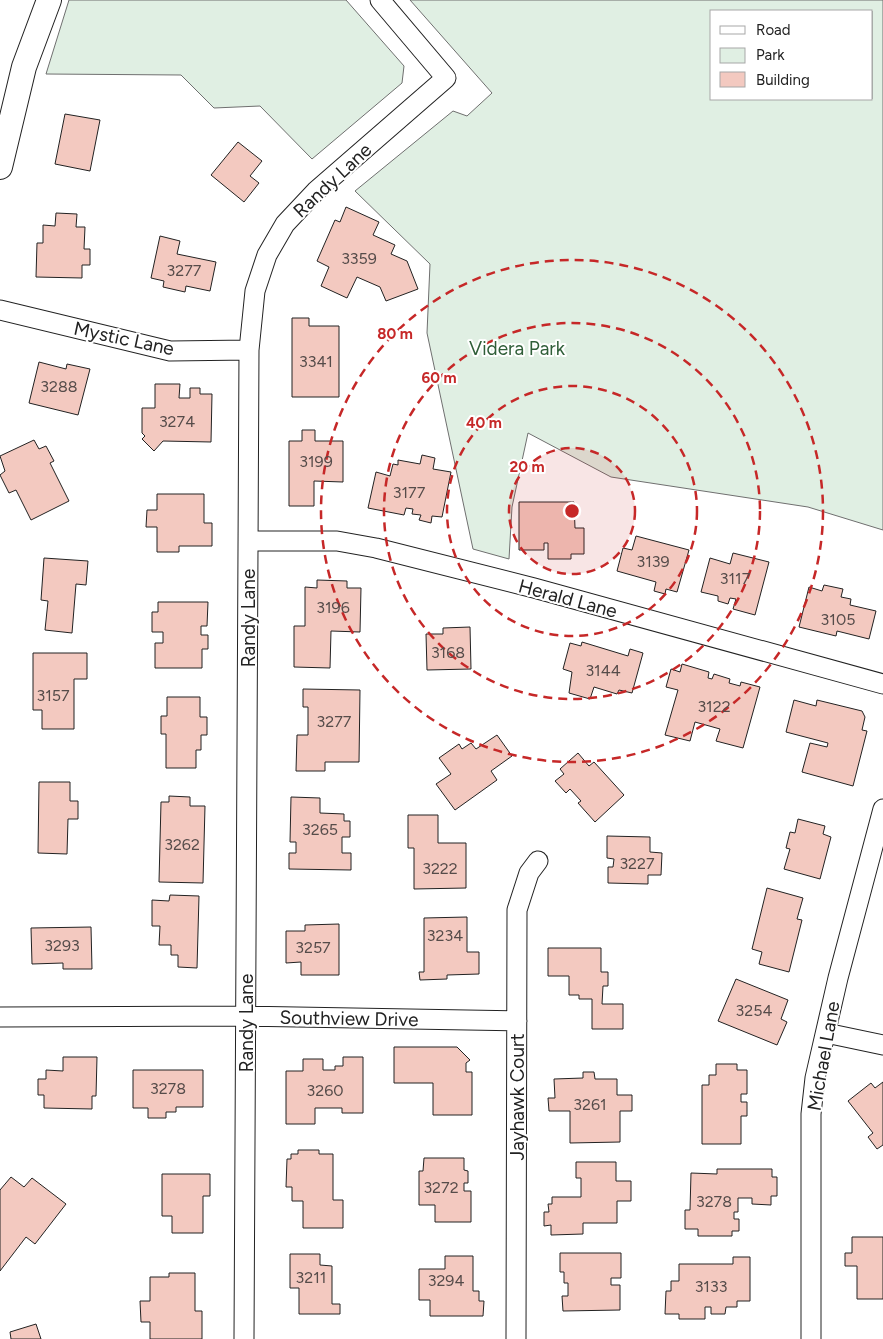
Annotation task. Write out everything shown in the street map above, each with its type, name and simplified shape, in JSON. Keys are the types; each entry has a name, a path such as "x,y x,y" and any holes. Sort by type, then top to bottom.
{"street":[{"path":"0,167 24,67 48,0"},
{"name":"Randy Lane","path":"244,1339 249,350 255,291 267,255 284,224 316,190 446,78 380,0"},
{"name":"Mystic Lane","path":"0,310 170,351 249,350"},
{"name":"Herald Lane","path":"248,541 337,541 376,548 543,591 883,684"},
{"name":"Michael Lane","path":"811,1339 811,1114 815,1078 838,978 883,810"},
{"name":"Jayhawk Court","path":"516,1339 517,910 529,873 538,860"},
{"name":"Southview Drive","path":"0,1017 246,1016 517,1021"},
{"path":"826,1033 883,1045"}],"green space":[{"path":"69,0 346,0 404,66 402,83 312,159 260,106 214,108 181,75 46,74"},
{"name":"Videra Park","path":"410,0 883,0 883,530 808,507 611,477 528,433 512,507 509,559 473,549 427,333 430,264 355,191 453,111 467,116 492,93"}],"building":[{"path":"65,114 100,120 90,171 55,164"},
{"path":"238,142 262,161 250,176 259,183 244,202 211,175"},
{"path":"346,207 379,222 373,235 395,245 391,254 407,261 418,289 386,301 380,287 357,277 347,298 321,286 329,267 317,261 335,220 340,222"},
{"path":"56,213 77,214 76,227 85,227 84,249 90,249 90,265 82,265 82,278 36,277 37,243 43,243 43,225 55,226"},
{"path":"160,236 180,241 177,254 216,262 210,291 186,286 185,292 163,287 164,281 151,278"},
{"path":"292,318 309,318 309,326 339,326 339,397 292,397"},
{"path":"39,362 66,369 67,364 90,369 78,415 29,403"},
{"path":"155,384 180,384 179,398 190,398 190,388 200,388 200,394 212,394 211,442 163,441 154,451 142,439 145,436 142,433 142,408 155,408"},
{"path":"302,430 315,430 315,441 343,441 343,482 314,481 314,506 289,506 289,441 302,441"},
{"path":"34,440 39,449 46,446 54,461 50,463 69,501 31,520 16,490 9,493 0,475 5,471 0,456"},
{"path":"422,455 435,458 433,469 451,472 442,517 432,516 431,523 419,520 421,515 412,514 413,509 406,508 404,515 368,508 376,472 390,476 393,464 398,465 398,460 420,464"},
{"path":"157,494 204,494 204,523 212,523 212,546 179,546 179,552 157,552 157,527 146,527 147,510 157,510"},
{"path":"519,502 574,502 575,528 584,528 584,554 571,554 571,559 548,559 548,543 544,543 544,550 519,550"},
{"path":"636,536 689,550 677,592 666,589 665,594 654,591 656,582 617,571 623,548 632,550"},
{"path":"733,553 769,562 755,615 733,609 736,599 730,598 728,604 718,601 718,596 701,592 710,558 730,564"},
{"path":"44,558 88,561 86,585 76,584 72,633 45,630 48,601 41,600"},
{"path":"317,580 347,581 347,588 361,588 360,632 331,631 330,668 294,667 294,626 305,626 305,587 317,588"},
{"path":"824,585 843,589 841,597 851,599 850,605 876,611 869,639 837,631 836,636 799,627 809,587 822,591"},
{"path":"158,602 208,602 207,626 201,626 201,635 208,635 208,649 202,649 202,668 155,668 155,643 163,643 163,632 152,632 152,612 158,612"},
{"path":"470,627 471,669 427,670 426,634 443,634 443,628"},
{"path":"582,642 628,656 630,649 643,653 632,693 619,690 617,694 594,687 590,699 569,693 572,672 563,669 570,643 581,646"},
{"path":"33,653 87,653 87,679 74,679 74,729 42,729 42,710 33,710"},
{"path":"682,664 709,672 708,678 712,679 714,674 730,679 729,683 740,686 741,682 760,687 743,748 716,741 720,729 695,722 690,741 665,735 678,690 666,687 671,669 680,672"},
{"path":"303,689 360,690 359,762 325,762 325,771 296,771 297,735 308,735 308,707 303,707"},
{"path":"167,697 200,697 200,717 207,717 207,735 201,735 201,750 196,750 196,768 166,768 166,734 161,734 161,716 167,716"},
{"path":"794,700 816,706 817,700 862,711 865,717 862,730 867,731 853,786 802,772 810,743 827,747 828,743 786,732"},
{"path":"497,735 512,756 491,771 497,780 455,810 436,784 451,774 439,758 459,744 462,749 471,743 476,749"},
{"path":"578,753 589,766 594,762 624,795 595,822 578,803 581,801 570,789 566,793 555,781 564,774 560,769"},
{"path":"39,782 70,782 70,801 78,801 78,819 68,819 67,854 38,853"},
{"path":"169,796 190,797 190,806 205,806 203,883 159,882 161,802 169,802"},
{"path":"291,797 320,798 320,813 344,814 344,821 350,821 350,837 342,837 342,853 351,853 351,870 289,869 289,853 296,853 296,842 290,842"},
{"path":"408,815 438,815 438,843 466,843 466,888 414,889 414,848 408,848"},
{"path":"798,819 825,826 823,834 831,837 820,879 784,869 790,849 786,848 790,832 795,833"},
{"path":"607,836 650,837 650,852 662,853 661,875 648,875 648,884 608,883 608,867 613,867 614,859 607,858"},
{"path":"767,888 803,898 797,919 802,920 789,972 759,964 762,952 752,949"},
{"path":"170,895 199,896 197,968 178,967 178,955 171,955 171,945 159,945 160,926 152,926 152,900 169,901"},
{"path":"467,917 467,952 479,952 479,974 447,975 447,979 420,980 419,972 424,972 424,918"},
{"path":"339,924 339,975 301,975 301,962 286,963 286,931 305,931 305,925"},
{"path":"91,927 92,969 63,969 63,963 32,964 31,928"},
{"path":"548,948 601,948 601,972 608,972 608,986 603,986 602,1004 623,1004 623,1029 592,1029 592,999 579,999 579,995 569,995 569,976 548,976"},
{"path":"736,979 788,1000 781,1019 787,1022 777,1045 718,1021"},
{"path":"394,1047 457,1047 470,1060 466,1063 466,1072 472,1072 472,1115 433,1115 433,1083 394,1083"},
{"path":"63,1057 97,1057 96,1096 92,1096 92,1109 44,1108 44,1095 38,1095 38,1079 46,1079 46,1070 63,1071"},
{"path":"343,1057 363,1057 363,1113 342,1113 342,1108 315,1108 315,1124 286,1124 286,1071 303,1071 303,1059 323,1059 323,1070 335,1070 335,1066 343,1066"},
{"path":"716,1064 737,1064 737,1070 747,1070 747,1094 741,1094 741,1102 747,1102 747,1116 741,1116 741,1144 702,1144 702,1085 709,1085 709,1075 716,1075"},
{"path":"133,1070 203,1070 203,1107 176,1107 176,1112 166,1112 166,1118 148,1118 148,1108 133,1108"},
{"path":"583,1072 594,1072 595,1079 617,1079 617,1095 632,1095 632,1111 620,1111 620,1142 570,1143 570,1111 549,1111 548,1098 555,1098 554,1079 583,1078"},
{"path":"883,1082 883,1145 877,1149 868,1137 873,1133 848,1101 871,1083 875,1088"},
{"path":"298,1150 319,1150 319,1154 333,1154 333,1200 343,1200 343,1228 303,1228 303,1201 292,1201 292,1187 286,1187 287,1159 291,1159 291,1154 298,1154"},
{"path":"424,1158 464,1158 464,1170 468,1171 468,1183 464,1183 464,1191 471,1191 471,1222 435,1222 435,1205 419,1205 419,1171 423,1171"},
{"path":"576,1162 616,1162 616,1181 631,1181 631,1201 617,1201 617,1223 583,1223 583,1234 551,1235 551,1225 544,1226 544,1212 549,1212 548,1204 552,1204 552,1197 581,1197 581,1178 576,1178"},
{"path":"717,1169 772,1169 772,1177 777,1177 777,1196 771,1196 771,1205 752,1204 752,1198 738,1198 738,1212 734,1212 734,1219 739,1219 739,1231 732,1231 732,1236 698,1236 698,1229 685,1229 685,1210 690,1210 691,1173 717,1174"},
{"path":"162,1174 210,1174 210,1196 203,1196 203,1233 172,1233 172,1216 162,1216"},
{"path":"11,1177 24,1187 32,1178 66,1204 35,1244 26,1237 0,1271 0,1190"},
{"path":"852,1237 883,1237 883,1299 857,1299 857,1266 845,1266 845,1253 852,1253"},
{"path":"560,1253 621,1253 621,1278 611,1278 611,1285 620,1285 620,1310 563,1311 562,1296 568,1296 568,1283 564,1283 564,1272 560,1272"},
{"path":"290,1254 320,1254 320,1265 332,1266 332,1304 340,1304 340,1314 299,1314 299,1288 290,1288"},
{"path":"445,1256 473,1256 473,1291 479,1291 479,1301 484,1301 483,1316 430,1316 430,1300 419,1300 419,1269 445,1269"},
{"path":"733,1257 750,1257 750,1301 737,1301 737,1307 726,1307 725,1314 711,1314 711,1307 705,1307 705,1319 679,1319 679,1314 665,1314 666,1291 671,1291 671,1281 679,1281 679,1264 733,1264"},
{"path":"169,1273 195,1273 195,1311 202,1311 202,1339 150,1339 150,1322 141,1322 140,1301 150,1301 150,1277 169,1277"},
{"path":"36,1324 41,1339 11,1339 10,1332"}]}
